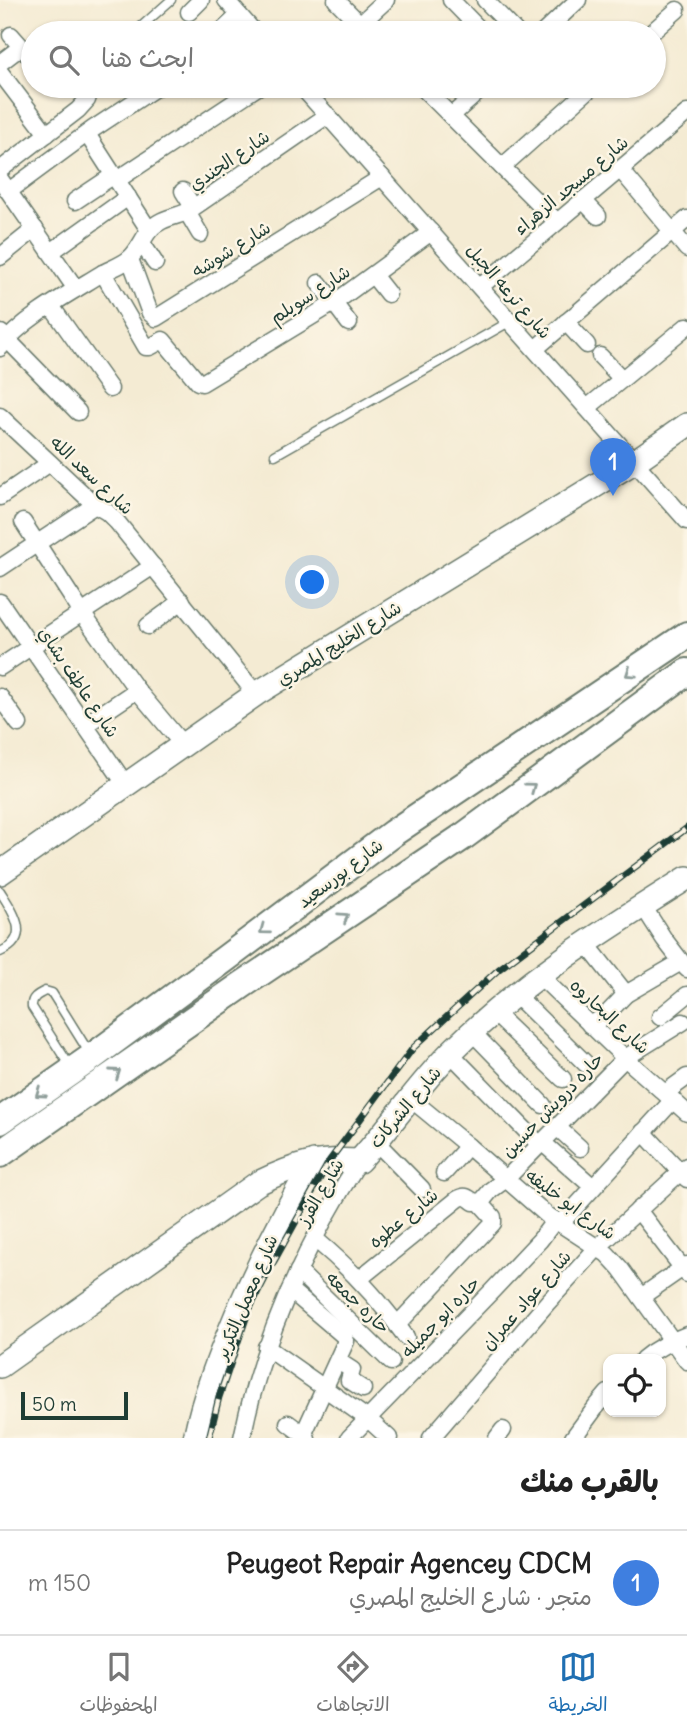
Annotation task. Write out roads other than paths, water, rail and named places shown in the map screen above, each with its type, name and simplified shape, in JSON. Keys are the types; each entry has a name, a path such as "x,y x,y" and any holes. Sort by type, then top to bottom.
{"main road":[{"name":"شارع بورسعيد","path":"0,1121 225,959 393,833 687,635"},
{"name":"شارع بورسعيد","path":"0,1154 242,985 464,836 687,672"},
{"path":"432,807 448,828 464,836"},
{"path":"393,833 408,834 414,838 423,850 421,866"},
{"path":"225,959 242,985"}],"street":[{"path":"189,12 201,0"},
{"path":"226,0 244,21"},
{"path":"336,0 357,21"},
{"path":"371,21 386,0"},
{"path":"451,0 471,21"},
{"path":"485,0 505,21"},
{"path":"553,21 568,3"},
{"path":"233,21 239,15"},
{"path":"0,63 16,41 21,47"},
{"path":"0,72 47,134"},
{"path":"2,181 47,134 78,110 88,98"},
{"path":"2,181 90,132 140,98"},
{"path":"75,201 241,98"},
{"name":"شارع ترعه الجبل","path":"312,98 687,521"},
{"path":"433,98 557,222"},
{"path":"451,116 471,98"},
{"path":"502,167 580,98"},
{"path":"78,110 128,197 155,263"},
{"name":"شارع مسجد الزهراء","path":"480,287 687,113"},
{"name":"شارع الجندي","path":"146,236 163,220 190,209 328,115"},
{"path":"620,169 687,249"},
{"name":"شارع شوشه","path":"156,318 382,177"},
{"path":"2,181 76,289"},
{"path":"183,191 200,234"},
{"path":"51,252 128,197"},
{"path":"583,200 598,216"},
{"path":"535,349 687,219"},
{"path":"0,257 35,229"},
{"name":"شارع سويلم","path":"163,340 198,382 205,382 334,303 431,232"},
{"path":"78,412 2,340 76,289 130,259 146,236"},
{"path":"103,273 145,345 148,347 165,339 166,335 150,313 130,259"},
{"path":"373,275 388,294"},
{"path":"319,283 349,323"},
{"path":"51,306 110,388"},
{"path":"566,322 622,379"},
{"path":"587,408 687,326"},
{"name":"شارع سعد الله","path":"0,416 95,505 117,522 256,694"},
{"name":"شارع الخليج المصري","path":"0,873 256,694 634,462 687,425"},
{"path":"1,495 50,463"},
{"path":"0,568 95,505"},
{"path":"23,522 82,613 137,690 183,745"},
{"path":"0,667 153,566"},
{"name":"شارع عاطف بشاي","path":"0,601 125,785"},
{"path":"148,626 182,601"},
{"path":"85,725 137,690"},
{"path":"0,696 19,724"},
{"name":"شارع الشركات","path":"0,1366 258,1184 286,1170 314,1162 359,1161 450,1053 515,994 585,942 687,878"},
{"path":"590,1026 604,1017 626,994 684,966 643,906"},
{"path":"585,942 626,994"},
{"name":"شارع البحاروه","path":"539,975 590,1026 687,1113"},
{"path":"515,994 586,1064"},
{"path":"685,1024 665,1013 687,995"},
{"path":"493,1013 563,1079"},
{"name":"حاره درويش حسين","path":"506,1179 625,1058 685,1024"},
{"path":"472,1032 542,1105"},
{"path":"450,1053 542,1144 593,1187"},
{"name":"حاره ابو جميله","path":"349,1438 593,1187 643,1132 669,1096 687,1077"},
{"name":"شارع ابو خليفه","path":"411,1100 558,1222 598,1247 620,1268 687,1361"},
{"path":"558,1128 580,1148"},
{"path":"643,1132 685,1172"},
{"path":"376,1142 422,1189"},
{"path":"444,1173 468,1146"},
{"name":"شارع الفرز","path":"243,1438 248,1407 266,1347 298,1270 359,1161"},
{"name":"شارع معمل التكرير","path":"195,1438 208,1388 226,1340 274,1232 314,1162"},
{"name":"شارع عواد عمران","path":"431,1438 598,1247 685,1172"},
{"path":"314,1239 359,1279 402,1331 493,1223 493,1217 483,1206 482,1200 506,1179"},
{"name":"شارع عطوه","path":"359,1279 462,1196 474,1202 482,1200"},
{"path":"638,1210 686,1269 641,1297"},
{"name":"حاره جمعه","path":"298,1270 391,1362"},
{"path":"288,1423 305,1437 346,1344 344,1336 290,1290"},
{"path":"649,1354 687,1335"},
{"path":"266,1347 368,1419 389,1438"},
{"path":"338,1361 352,1371 349,1380 363,1389"},
{"path":"573,1438 603,1398"}],"lane":[{"path":"147,21 171,0"},
{"path":"275,455 510,321"},
{"path":"0,891 17,920 18,927 16,941 0,952"},
{"path":"45,991 55,996 82,1063 32,1007 35,997 45,991"}],"railway":[{"path":"209,1438 219,1397 248,1312 274,1261 330,1160 413,1048 499,969 687,828"}],"place":[{"name":"Peugeot Repair Agencey CDCM","path":"613,496"}]}
